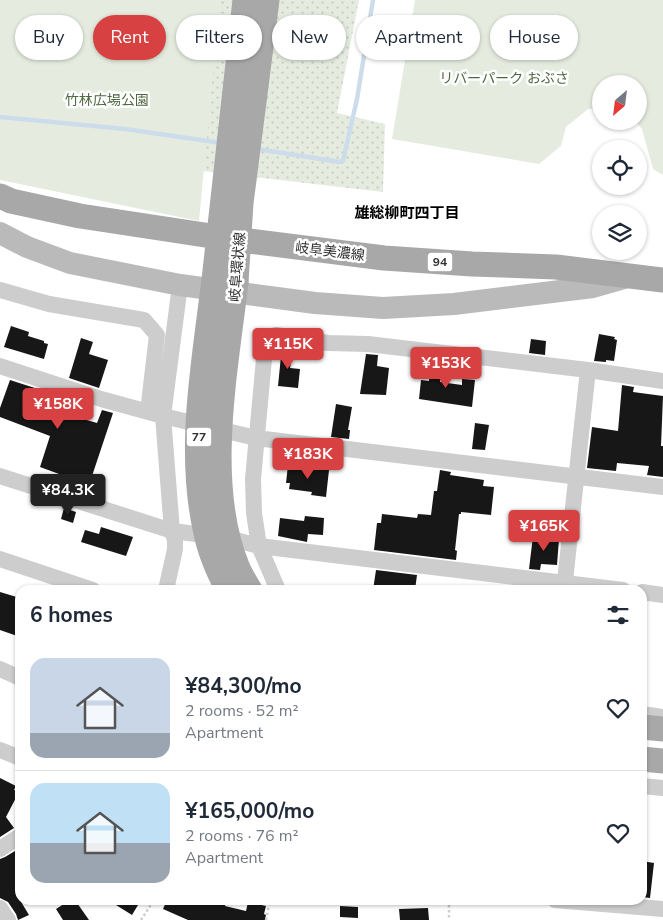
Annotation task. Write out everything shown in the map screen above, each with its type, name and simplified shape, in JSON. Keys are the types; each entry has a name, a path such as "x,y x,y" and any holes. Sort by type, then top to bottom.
{"main road":[{"name":"岐阜環状線","path":"244,0 232,201 225,281 219,485 225,528 237,567 247,585"},
{"name":"岐阜環状線","path":"232,201 267,0"},
{"name":"岐阜美濃線","path":"0,196 11,201 80,216 384,258 556,267 663,280"},
{"name":"岐阜環状線","path":"225,281 199,401 200,489 206,534 225,585"},
{"path":"647,727 663,729"},
{"path":"647,740 663,742"},
{"path":"647,759 663,761"},
{"path":"647,772 663,774"}],"street":[{"path":"0,233 27,247 70,263 180,285 315,304 383,308 454,304 593,287 631,276"},
{"path":"155,414 180,285"},
{"path":"0,290 48,304 144,320 157,335 155,414 172,532 175,540 175,549 167,585"},
{"path":"276,585 259,546 254,513 253,479 256,438 265,348 268,339 276,336 328,343 368,344 588,370 663,381"},
{"path":"0,366 101,399 256,438 663,488"},
{"path":"564,585 588,370"},
{"path":"0,476 172,532 228,538 259,546 556,585"},
{"path":"0,559 78,585"},
{"path":"647,593 663,595"},
{"path":"0,668 15,676"},
{"path":"647,715 663,717"},
{"path":"0,750 15,756"},
{"path":"647,786 663,788"},
{"path":"0,849 15,839"},
{"path":"615,905 663,909"},
{"path":"0,908 8,920"}],"path":[{"path":"141,920 151,905"},
{"path":"266,920 269,905"},
{"path":"449,905 449,920"}],"green space":[{"path":"0,0 359,0 337,113 385,124 383,192 151,165 55,60 83,60 83,15 15,16"},
{"name":"竹林広場公園","path":"0,0 220,0 219,15 176,15 176,60 214,60 199,221 0,180"},
{"name":"リバーパーク おぶさ","path":"415,0 663,0 663,175 653,169 647,140 645,140 642,130 648,130 648,75 592,75 592,109 588,109 566,127 561,146 539,164 392,139 405,60 480,60 480,15 413,15"}],"building":[{"path":"11,326 29,332 28,336 48,344 44,359 4,347"},
{"path":"599,334 615,337 614,339 617,340 614,361 594,361"},
{"path":"81,338 93,342 89,354 108,360 99,388 69,378"},
{"path":"531,339 546,341 545,355 529,353"},
{"path":"282,346 293,348 290,368 300,369 298,388 278,386"},
{"path":"366,354 378,355 377,366 389,368 386,395 360,394"},
{"path":"430,361 442,363 440,382 462,385 462,379 475,380 472,407 419,399 421,380 429,381"},
{"path":"10,380 78,402 73,416 97,423 102,410 113,413 89,485 40,467 50,436 0,417 0,408"},
{"path":"622,385 634,387 633,392 663,396 661,446 663,446 663,477 647,475 649,466 617,463 616,471 587,468 592,427 618,431"},
{"path":"336,404 352,407 348,430 350,430 349,439 331,437"},
{"path":"475,423 489,425 485,450 472,449"},
{"path":"288,465 329,470 326,497 311,495 312,492 289,489 290,483 286,483"},
{"path":"440,470 451,472 450,475 484,480 483,486 494,487 491,515 461,512 459,514 455,550 457,551 456,560 374,550 377,523 381,523 382,514 417,518 418,514 431,515 434,491 437,491"},
{"path":"64,508 76,512 73,523 61,519"},
{"path":"305,516 324,518 323,535 308,534 307,542 278,536 280,518 304,521"},
{"path":"101,527 133,537 126,556 81,542 85,530 99,534"},
{"path":"533,536 559,539 557,565 541,564 540,570 529,569"},
{"path":"376,570 417,575 416,585 374,585"},
{"path":"0,592 15,596 15,635 0,630"},
{"path":"0,778 15,786 15,800 6,817 14,828 0,837"},
{"path":"15,851 15,905 23,905 29,915 18,920 8,902 0,898 0,859"},
{"path":"647,862 654,863 650,898 647,898"},
{"path":"62,905 78,905 89,920 63,920 56,909"},
{"path":"116,905 138,905 132,915"},
{"path":"165,905 225,905 246,911 247,905 262,905 266,906 264,914 266,915 265,920 188,920 163,909"},
{"path":"340,906 358,907 358,918 340,917"},
{"path":"428,908 429,920 400,920 399,909"}],"waterway":[{"path":"257,149 343,161 357,99 373,0"},
{"path":"0,117 125,129 222,143"}],"district":[{"name":"雄総柳町四丁目","path":"407,213"}]}
